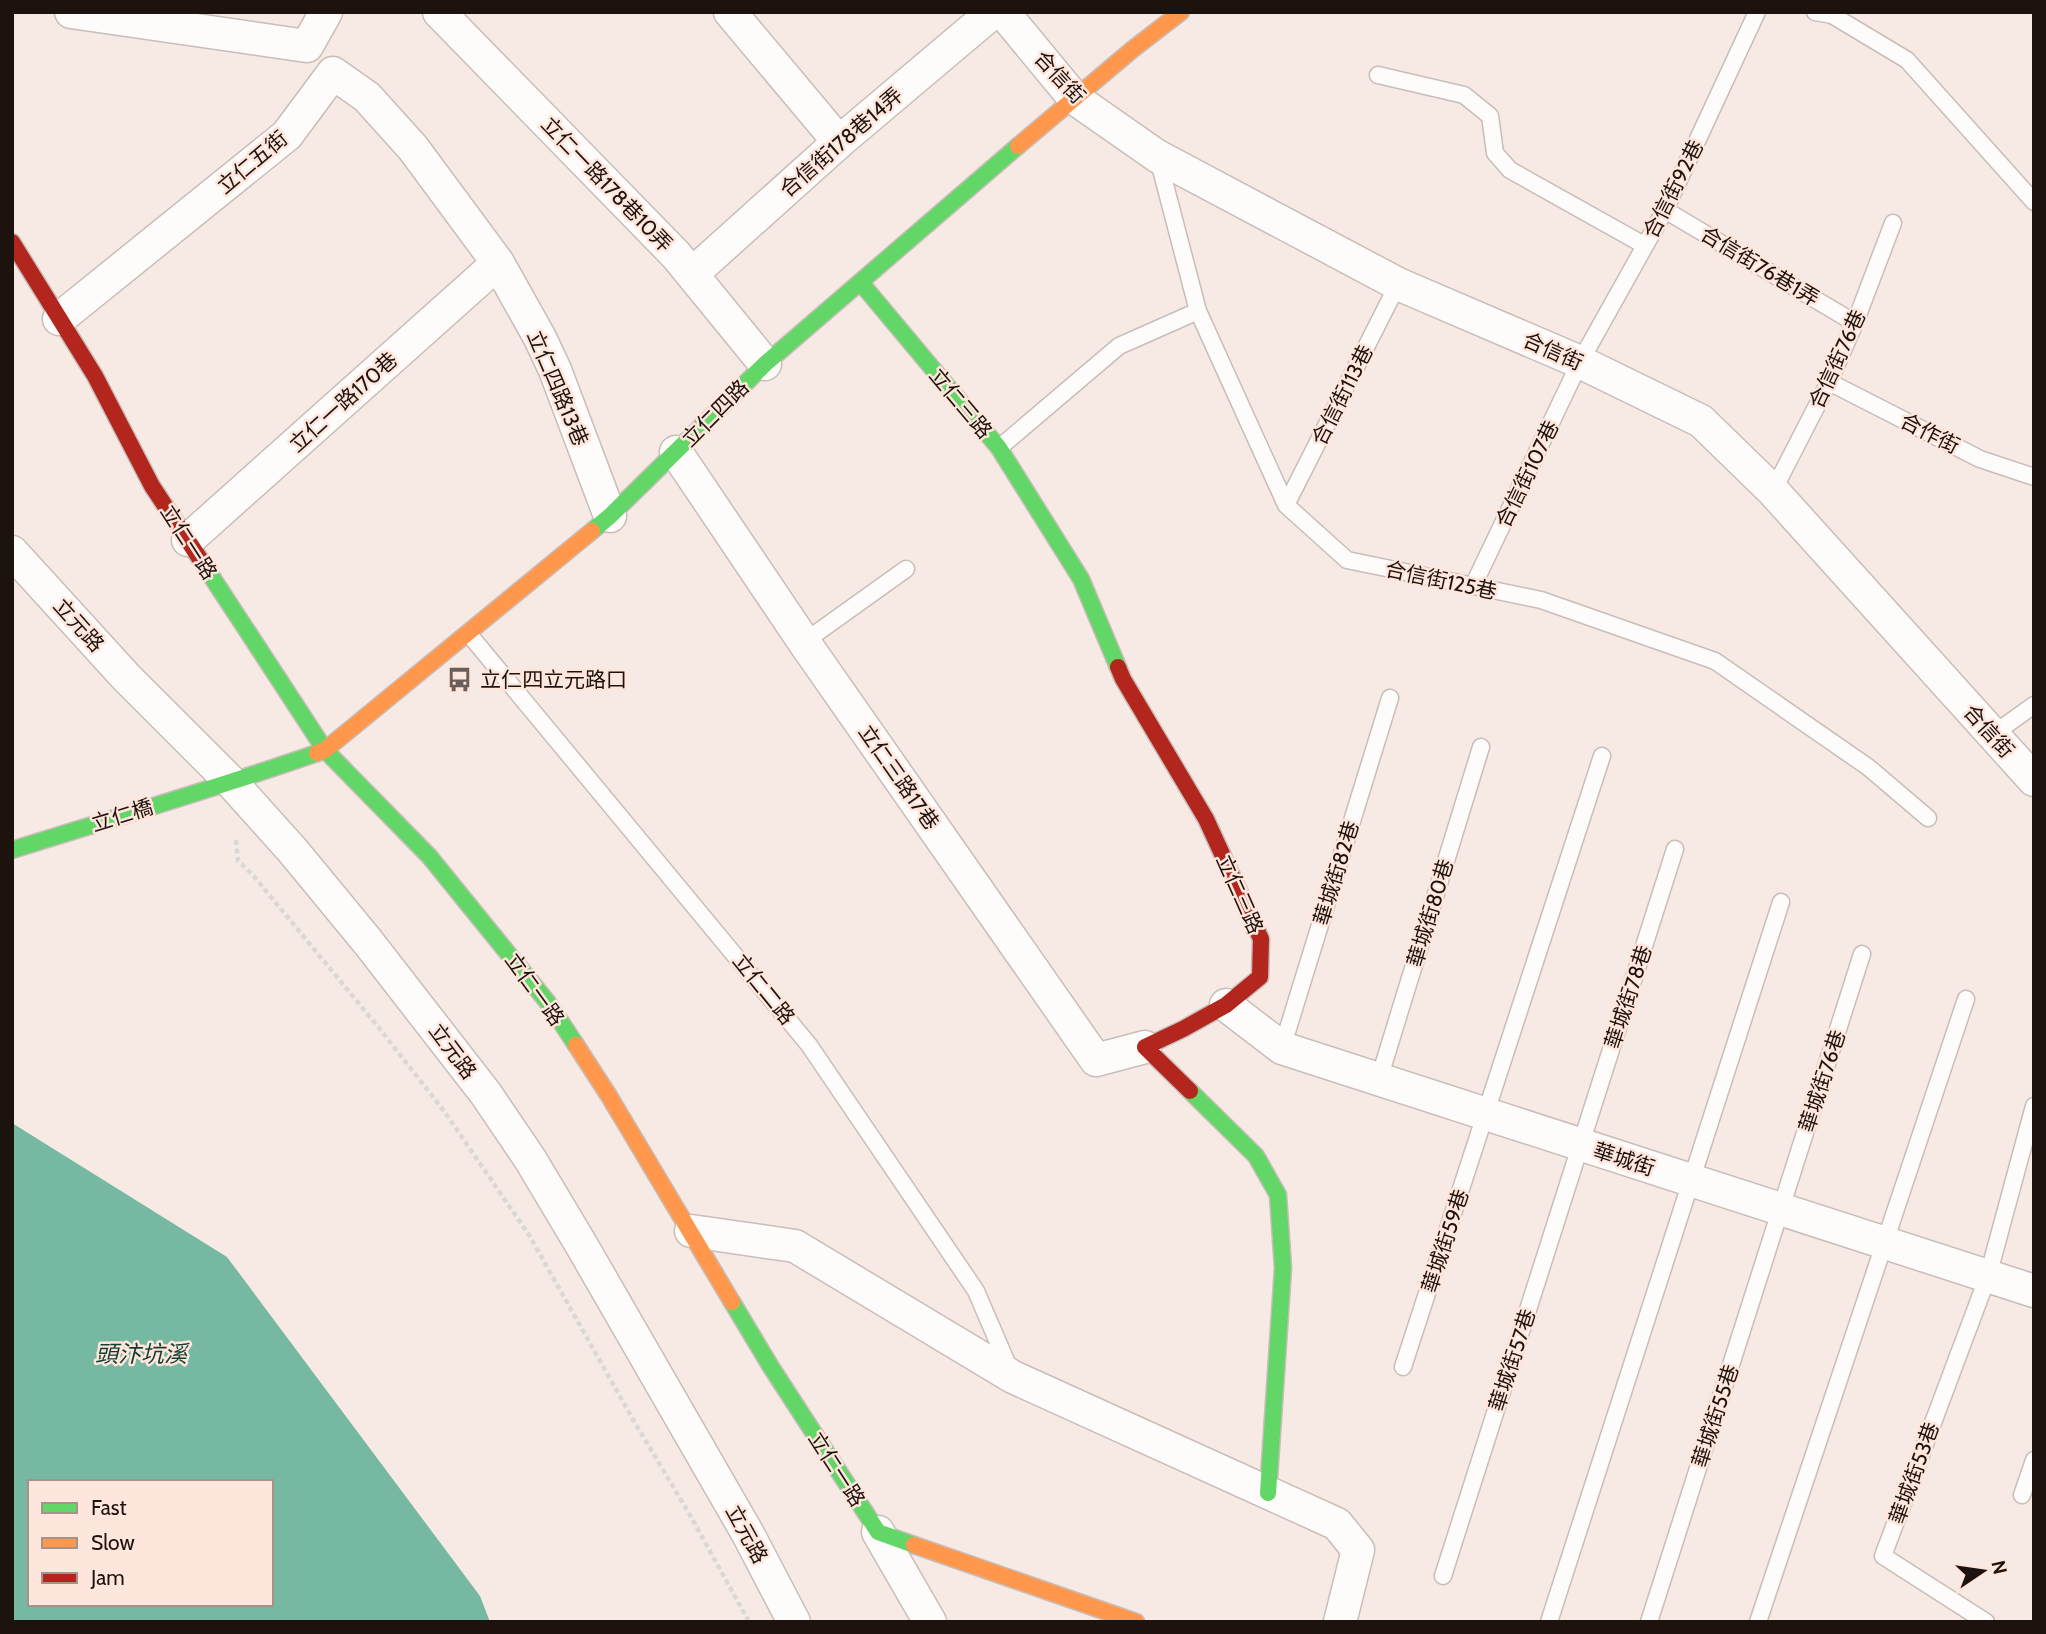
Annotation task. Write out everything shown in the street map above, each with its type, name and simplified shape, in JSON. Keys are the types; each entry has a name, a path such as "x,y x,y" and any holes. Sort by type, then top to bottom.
{"street":[{"path":"71,12 306,46 332,73 367,97 413,148 498,264"},
{"path":"306,46 326,12"},
{"name":"立仁一路178巷10弄","path":"439,12 676,255 765,364"},
{"path":"730,12 839,142"},
{"name":"合信街178巷14弄","path":"692,274 839,142 993,12"},
{"name":"合信街","path":"1003,12 1074,98 1157,156 1398,284 1580,362 1701,421 1773,491 2034,780"},
{"name":"立仁四路","path":"232,783 325,750 610,516 765,364 1074,98 1181,12"},
{"name":"立仁五街","path":"59,319 287,135 332,73"},
{"name":"立仁一路","path":"12,242 95,376 152,486 325,750 429,856 549,1004 609,1096 771,1367 878,1532"},
{"name":"立仁四路13巷","path":"498,264 555,370 610,516"},
{"name":"立仁一路170巷","path":"188,540 498,264"},
{"name":"立仁三路","path":"861,283 999,448 1081,579 1123,679 1206,819 1261,939 1260,977 1226,1005 1144,1047"},
{"name":"立仁三路17巷","path":"676,452 804,642 1097,1060 1144,1047"},
{"name":"立元路","path":"12,552 126,677 232,783 293,851 438,1031 508,1126 582,1246 693,1438 794,1622"},
{"name":"立仁橋","path":"12,850 232,783"},
{"name":"華城街","path":"1226,1005 1282,1048 2034,1291"},
{"path":"1144,1047 1256,1156 1278,1195 1283,1268 1268,1493"},
{"path":"691,1231 795,1246 1013,1377 1337,1524 1358,1550 1340,1622"},
{"path":"878,1532 930,1622"},
{"path":"878,1532 1136,1622"}],"lane":[{"name":"合信街92巷","path":"1580,362 1665,210 1757,12"},
{"path":"1815,12 1832,15 1907,60 2034,202"},
{"path":"1378,75 1464,95 1490,116 1495,153 1510,170 1644,245"},
{"name":"合信街125巷","path":"1157,156 1198,311 1286,506 1347,560 1541,600 1715,661 1868,767 1928,818"},
{"name":"合信街76巷1弄","path":"1665,210 1856,323"},
{"name":"合信街76巷","path":"1773,491 1856,323 1893,223"},
{"name":"合信街113巷","path":"1286,506 1398,284"},
{"path":"999,448 1119,346 1198,311"},
{"name":"合信街107巷","path":"1473,586 1580,362"},
{"name":"合作街","path":"1829,382 1980,458 2034,477"},
{"path":"804,642 906,569"},
{"name":"立仁二路","path":"468,633 809,1045 976,1291 1013,1377"},
{"name":"華城街82巷","path":"1282,1048 1390,698"},
{"path":"1993,735 2034,705"},
{"name":"華城街80巷","path":"1379,1079 1481,747"},
{"name":"華城街59巷","path":"1403,1367 1602,756"},
{"name":"華城街78巷","path":"1580,1144 1675,849"},
{"path":"1549,1622 1781,902"},
{"name":"華城街76巷","path":"1781,1209 1862,954"},
{"path":"1758,1622 1966,999"},
{"path":"1988,1276 2034,1106"},
{"name":"華城街57巷","path":"1443,1576 1580,1144"},
{"name":"華城街55巷","path":"1649,1622 1781,1209"},
{"name":"華城街53巷","path":"1986,1622 1884,1556 1988,1276"},
{"path":"2022,1495 2034,1460"}],"path":[{"path":"236,835 237,861 252,874 436,1101 529,1235 690,1515 748,1622"}],"water":[{"name":"頭汴坑溪","path":"12,1123 227,1257 480,1596 490,1622 12,1622"}],"traffic: fast":[{"path":"592,531 765,364 1018,146"},
{"path":"861,283 999,448 1081,579 1118,667"},
{"path":"204,565 325,750 429,856 549,1004 576,1045"},
{"path":"12,850 317,753"},
{"path":"1190,1091 1256,1156 1278,1195 1283,1268 1268,1493"},
{"path":"732,1302 878,1532 914,1545"}],"traffic: slow":[{"path":"1018,146 1181,12"},
{"path":"317,753 325,750 592,531"},
{"path":"576,1045 732,1302"},
{"path":"914,1545 1136,1622"}],"traffic: jam":[{"path":"12,242 95,376 152,486 204,565"},
{"path":"1118,667 1206,819 1261,939 1260,977 1226,1005 1145,1047 1190,1091"}],"place":[{"name":"立仁四立元路口","path":"460,679"}]}
